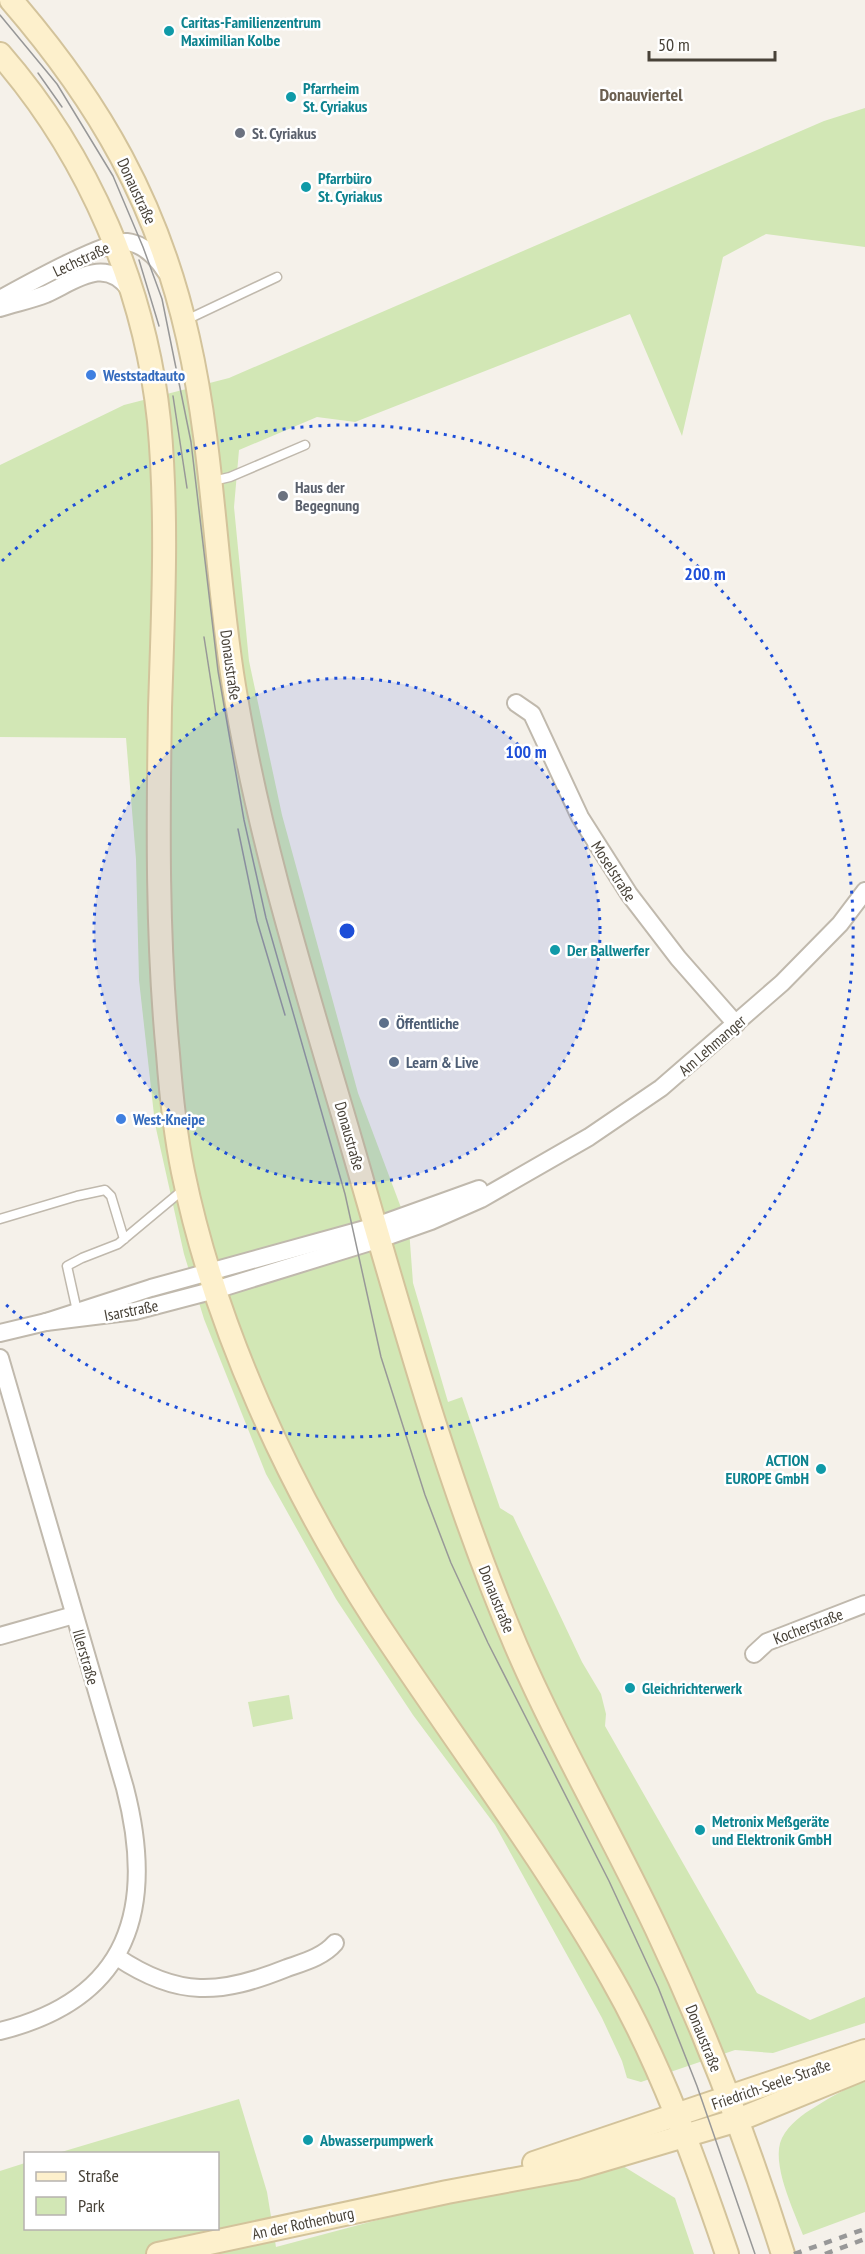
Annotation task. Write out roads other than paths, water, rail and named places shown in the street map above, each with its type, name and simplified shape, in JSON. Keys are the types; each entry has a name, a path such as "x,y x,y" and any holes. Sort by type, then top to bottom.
{"main road":[{"name":"Donaustraße","path":"11,0 71,74 116,146 145,204 177,294 194,370 227,642 250,777 272,868 451,1473 498,1604 543,1704 660,1937 729,2098 782,2250"},
{"path":"0,54 32,94 76,161 97,202 132,293 152,374 161,453 164,538 158,855 161,980 176,1135 186,1187 212,1281 268,1424 323,1534 373,1617 497,1797 614,1982 650,2053 681,2126 727,2254"},
{"name":"Friedrich-Seele-Straße","path":"681,2126 729,2098 865,2051"},
{"name":"Friedrich-Seele-Straße","path":"681,2126 738,2120 865,2068"},
{"name":"An der Rothenburg","path":"158,2254 447,2192 681,2126"}],"street":[{"name":"Lechstraße","path":"0,299 114,243 133,243 148,250 165,269 177,294"},
{"name":"Lechstraße","path":"0,308 44,294 94,272 104,272 119,277 132,293"},
{"name":"Moselstraße","path":"516,703 532,714 580,818 628,894 678,958 736,1024"},
{"name":"Am Lehmanger","path":"212,1281 378,1232 431,1221 481,1199 589,1137 661,1088 736,1024 813,953 840,924 865,891"},
{"name":"Isarstraße","path":"0,1333 46,1322 77,1311 212,1281"},
{"name":"Isarstraße","path":"46,1322 135,1311 212,1281"},
{"name":"Illerstraße","path":"0,1358 125,1788 138,1857 136,1902 126,1937 117,1957 104,1975 85,1993 63,2007 0,2031"},
{"name":"Kocherstraße","path":"754,1654 767,1642 865,1604"},
{"path":"0,1635 74,1615"},
{"path":"117,1957 137,1970 169,1983 204,1989 220,1988 251,1982 327,1953 335,1943"}],"lane":[{"path":"184,321 277,277"},
{"path":"209,482 230,477 306,445"},
{"path":"77,1311 67,1266 118,1244 186,1187"},
{"path":"0,1219 105,1190 111,1196 124,1239"}],"tram line":[{"path":"0,15 57,84 113,176 162,299 191,442 218,671 244,820 266,918 345,1194 381,1357 425,1495 451,1563 488,1643 609,1881 658,1987 697,2086 755,2254"},
{"path":"38,73 62,107"},
{"path":"139,260 159,326"},
{"path":"173,396 187,488"},
{"path":"204,637 216,714"},
{"path":"238,829 257,921 285,1015"}],"railway":[{"path":"794,2254 865,2229"},
{"path":"825,2254 865,2239"}],"place":[{"name":"Caritas-Familienzentrum Maximilian Kolbe","path":"169,31"},
{"name":"Pfarrheim St. Cyriakus","path":"291,97"},
{"name":"St. Cyriakus","path":"240,133"},
{"name":"Pfarrbüro St. Cyriakus","path":"306,187"},
{"name":"Weststadtauto","path":"91,375"},
{"name":"Haus der Begegnung","path":"283,496"},
{"name":"Der Ballwerfer","path":"555,950"},
{"name":"Öffentliche","path":"384,1023"},
{"name":"Learn & Live","path":"394,1062"},
{"name":"West-Kneipe","path":"121,1119"},
{"name":"ACTION EUROPE GmbH","path":"821,1469"},
{"name":"Gleichrichterwerk","path":"630,1688"},
{"name":"Metronix Meßgeräte und Elektronik GmbH","path":"700,1830"},
{"name":"Abwasserpumpwerk","path":"308,2140"}],"district":[{"name":"Donauviertel","path":"641,94"}]}
